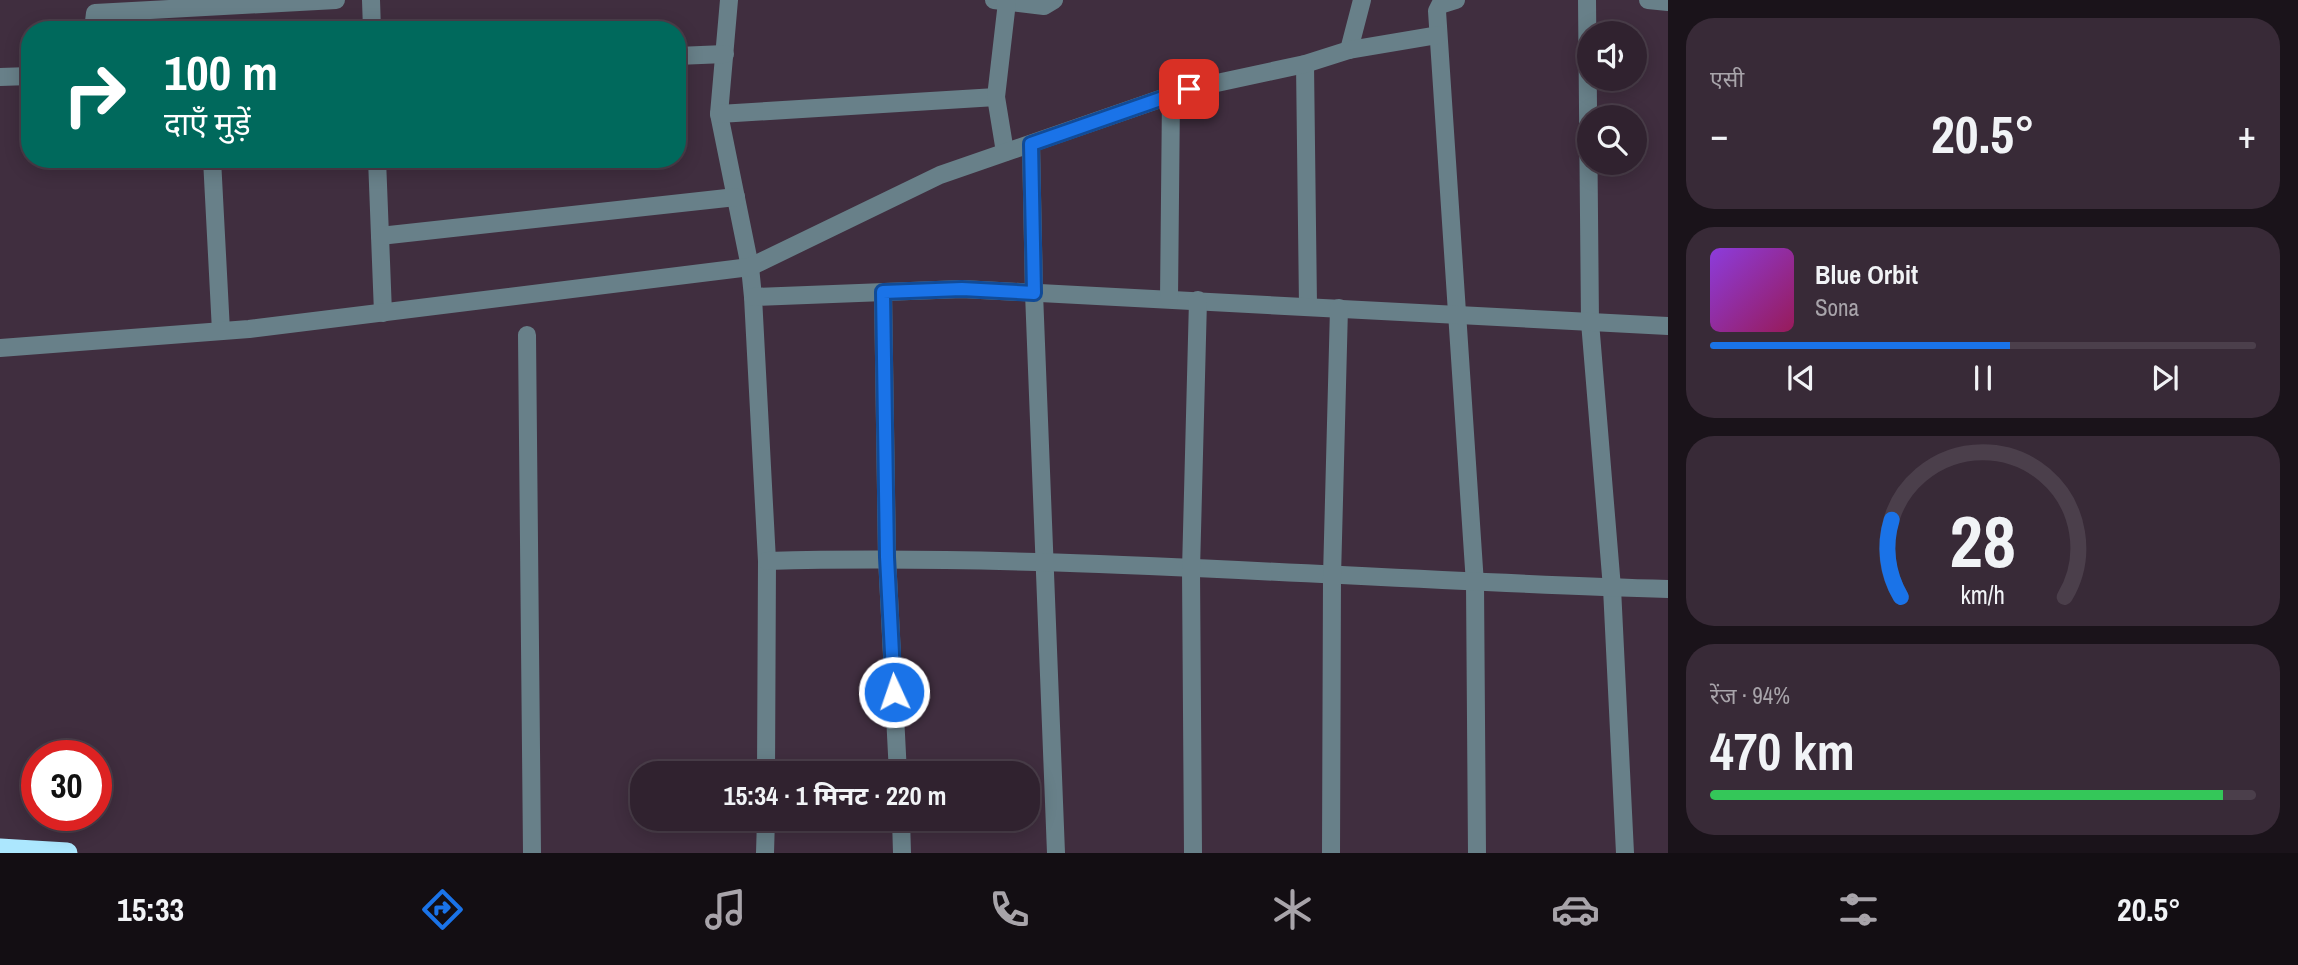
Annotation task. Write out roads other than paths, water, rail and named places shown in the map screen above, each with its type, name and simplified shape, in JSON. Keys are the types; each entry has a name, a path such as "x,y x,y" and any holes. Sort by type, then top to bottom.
{"highway":[{"path":"0,849 66,853"}],"street":[{"path":"94,14 336,0"},
{"path":"371,0 372,21"},
{"path":"729,0 719,114 750,267 753,297 766,561 766,761"},
{"path":"1005,152 996,97 1000,1 1044,6 1054,0"},
{"path":"1349,50 1362,0"},
{"path":"1456,0 1440,5 1437,11 1475,584 1477,853"},
{"path":"1587,0 1590,322 1612,587 1625,853"},
{"path":"1648,0 1668,2"},
{"path":"0,348 221,331 750,267 940,175 1171,96 1305,64 1349,50 1438,35"},
{"path":"686,56 724,54"},
{"path":"1305,64 1308,306"},
{"path":"0,77 21,76"},
{"path":"1169,299 1171,96"},
{"path":"719,114 996,97"},
{"path":"1031,144 1043,562 1056,853"},
{"path":"212,168 221,331"},
{"path":"377,168 383,313"},
{"path":"380,236 736,197"},
{"path":"753,297 962,289 1668,326"},
{"path":"883,292 887,557 897,761"},
{"path":"1193,853 1191,569 1198,300"},
{"path":"1331,853 1332,577 1339,308"},
{"path":"527,335 532,853"},
{"path":"766,561 887,557 1043,562 1475,584 1668,589"},
{"path":"765,831 765,853"},
{"path":"901,831 902,853"}]}
